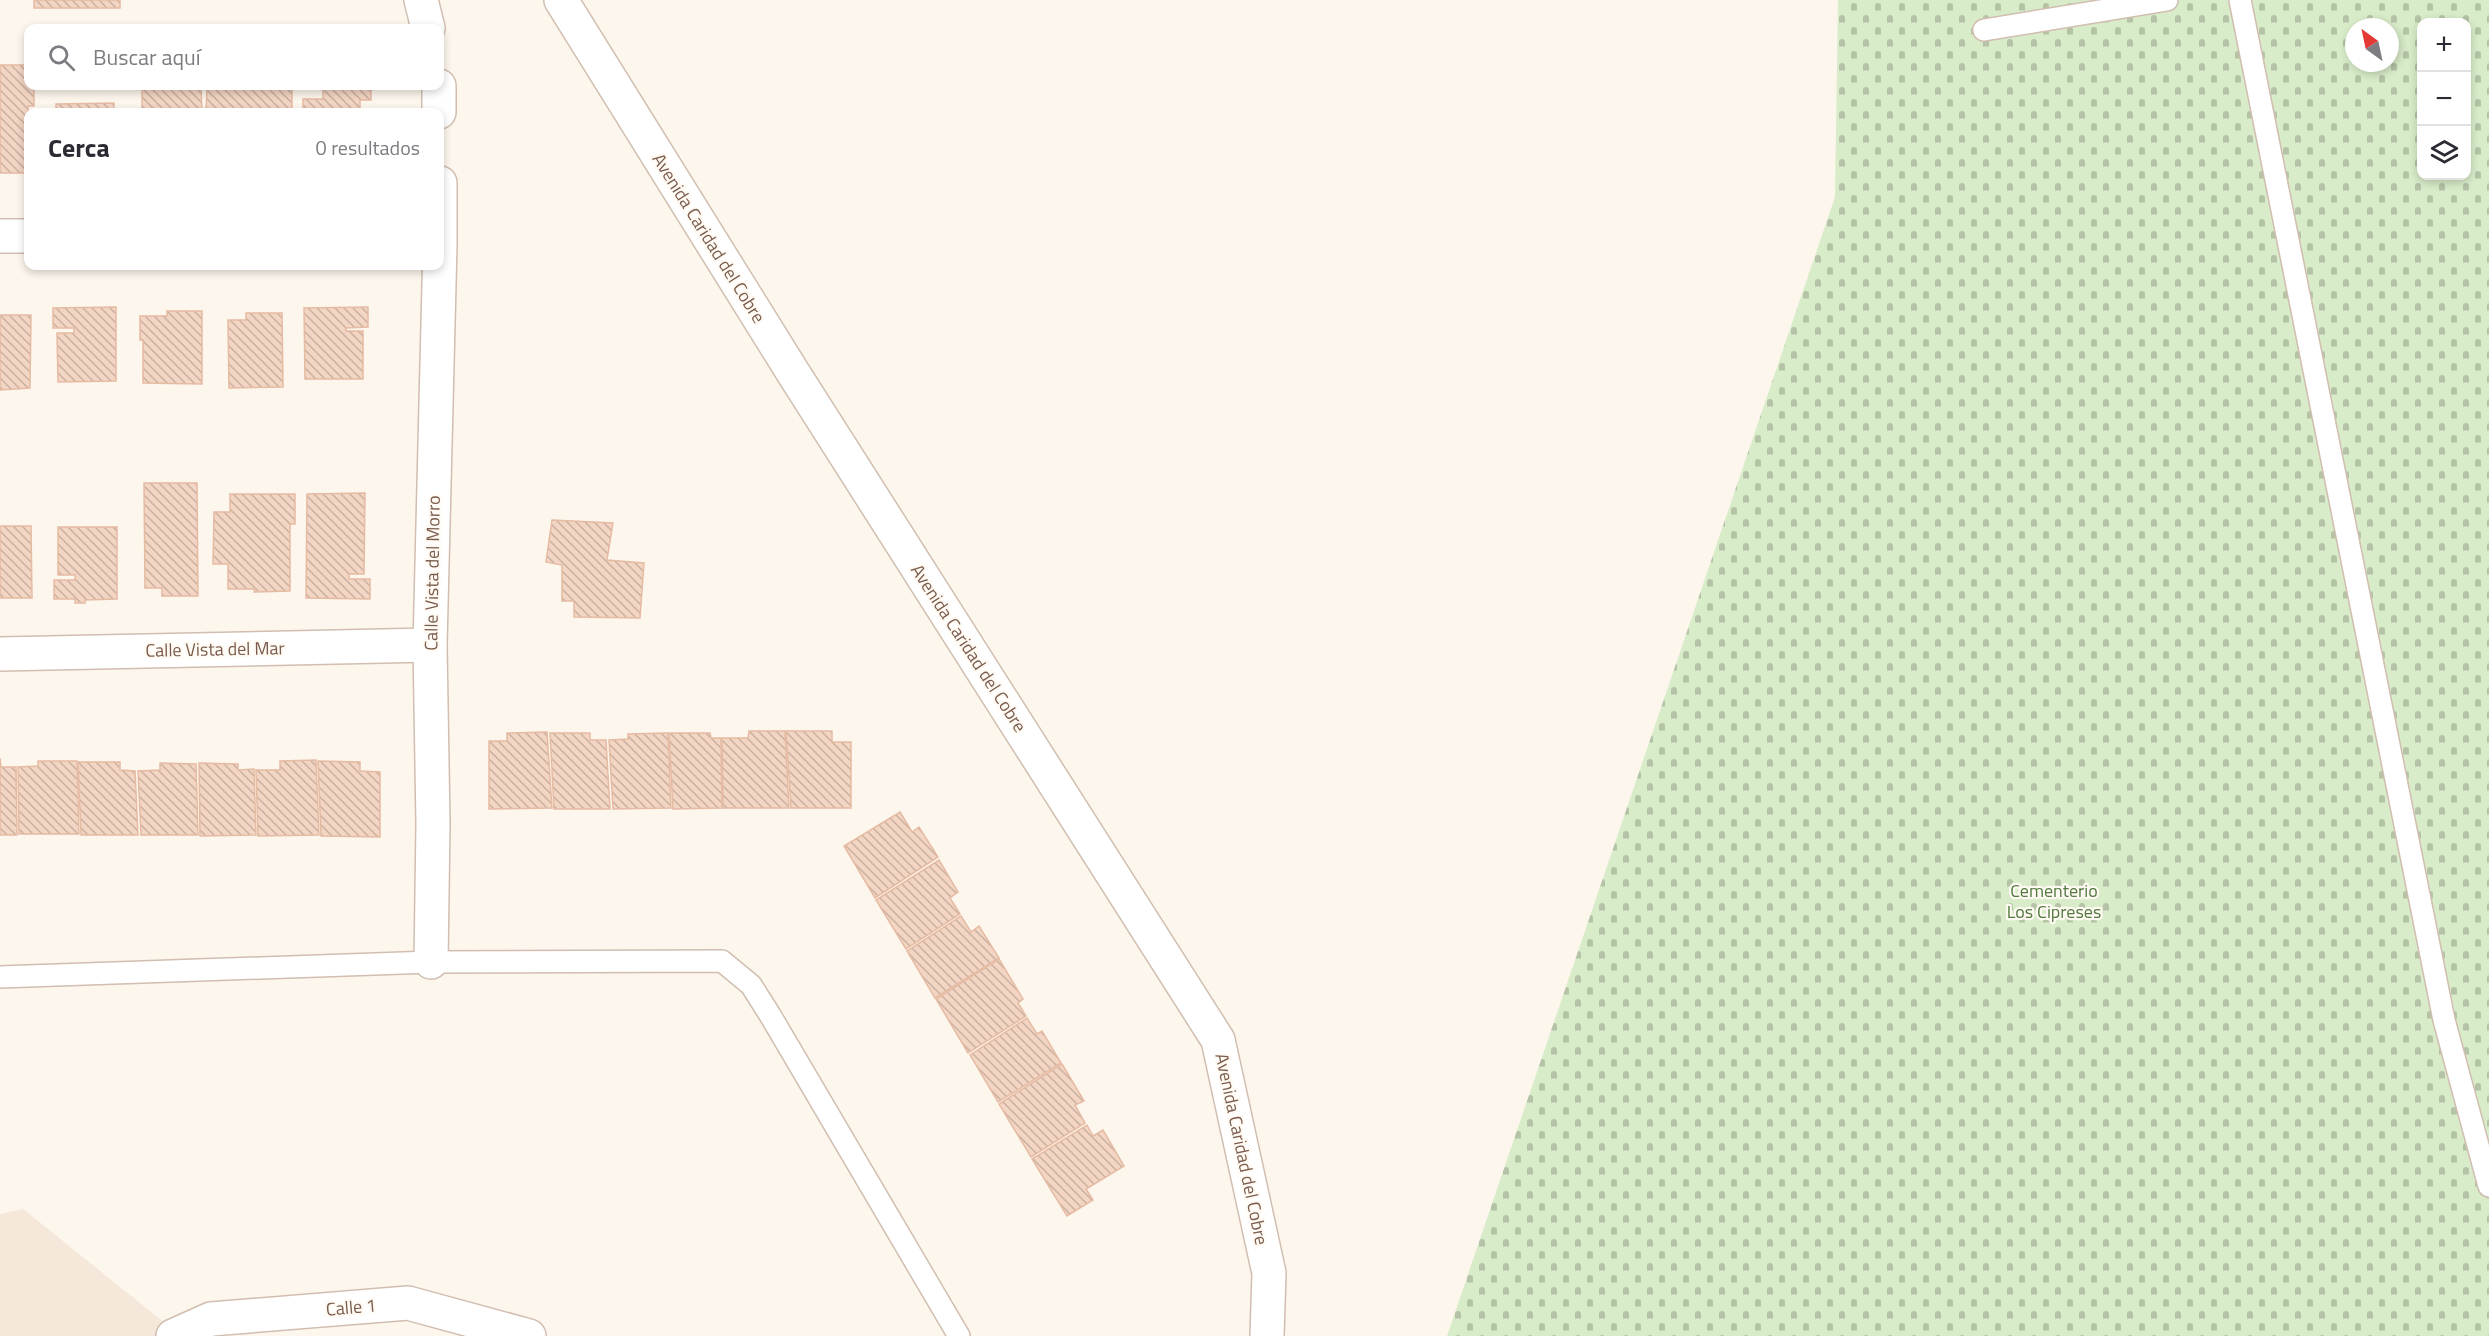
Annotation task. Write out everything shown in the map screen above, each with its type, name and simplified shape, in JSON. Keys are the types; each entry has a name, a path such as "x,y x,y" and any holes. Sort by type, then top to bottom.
{"street":[{"path":"421,0 428,24"},
{"name":"Avenida Caridad del Cobre","path":"561,0 805,391 1218,1040 1269,1274 1267,1336"},
{"path":"439,90 439,108"},
{"path":"0,236 24,236"},
{"name":"Calle Vista del Morro","path":"431,962 434,824 430,645 439,270"},
{"name":"Calle Vista del Mar","path":"0,654 430,645"},
{"name":"Calle 1","path":"173,1336 211,1319 408,1303 529,1336"}],"lane":[{"path":"1984,30 2167,0"},
{"path":"2240,0 2444,1020 2489,1186"},
{"path":"0,977 431,962 722,961 751,985 770,1015 959,1336"}],"shaded area":[{"path":"23,1209 181,1336 0,1336 0,1214"}],"green space":[{"name":"Cementerio Los Cipreses","path":"1838,0 2489,0 2489,1336 1447,1336 1835,197"}],"building":[{"path":"34,0 120,0 120,8 34,8"},
{"path":"0,65 24,65 24,90 34,90 34,106 24,108 24,173 0,173"},
{"path":"142,90 201,90 202,108 142,108"},
{"path":"207,90 292,90 292,108 206,108"},
{"path":"323,90 371,90 371,100 360,100 360,108 303,108 303,99 323,99"},
{"path":"114,103 114,108 56,108 56,104"},
{"path":"116,307 116,381 58,382 57,333 74,333 74,328 53,328 53,308"},
{"path":"368,307 368,327 346,328 346,331 363,331 363,379 305,379 304,308"},
{"path":"167,311 202,311 202,384 143,383 143,340 140,340 140,316 167,316"},
{"path":"246,313 282,313 283,387 229,388 228,320 246,320"},
{"path":"0,315 31,315 30,388 0,390"},
{"path":"144,483 197,483 198,596 162,596 162,588 145,588"},
{"path":"365,493 364,574 349,574 349,579 370,579 370,599 306,598 307,494"},
{"path":"230,494 295,494 295,524 290,524 290,591 254,592 255,589 228,589 228,564 213,564 214,512 230,512"},
{"path":"552,520 613,523 607,560 644,563 640,618 574,617 574,601 562,601 562,565 546,562"},
{"path":"0,526 31,526 32,598 0,598"},
{"path":"58,527 117,527 117,599 85,600 85,603 75,603 75,599 54,599 54,580 75,580 75,575 58,575"},
{"path":"749,731 785,731 789,808 723,808 722,738 748,738"},
{"path":"786,731 832,731 832,742 851,742 851,808 791,808"},
{"path":"547,732 552,808 489,809 489,741 507,741 507,733"},
{"path":"550,733 590,733 590,740 606,740 610,809 554,809"},
{"path":"668,733 671,808 613,809 609,740 628,739 628,734"},
{"path":"669,733 710,733 711,738 721,738 722,808 673,809"},
{"path":"0,758 1,767 16,767 17,835 0,835"},
{"path":"316,760 319,835 258,836 256,770 280,770 280,761"},
{"path":"38,761 77,761 79,834 19,834 18,767 38,766"},
{"path":"318,761 360,762 360,771 380,772 380,837 321,836"},
{"path":"78,762 120,762 120,770 135,771 138,835 81,835"},
{"path":"160,763 196,764 198,835 141,835 138,771 160,770"},
{"path":"199,763 238,764 238,770 254,769 256,835 200,836"},
{"path":"900,812 912,832 919,827 938,857 875,898 844,846"},
{"path":"939,860 958,892 950,898 960,914 906,949 876,900"},
{"path":"961,916 971,932 979,926 999,958 935,998 907,951"},
{"path":"999,959 1023,999 1018,1003 1026,1016 968,1053 936,999"},
{"path":"1027,1018 1037,1034 1042,1031 1061,1063 998,1102 970,1055"},
{"path":"1062,1064 1084,1101 1075,1105 1085,1123 1031,1157 999,1104"},
{"path":"1087,1125 1093,1136 1103,1130 1124,1166 1086,1189 1093,1200 1067,1216 1032,1159"}]}
